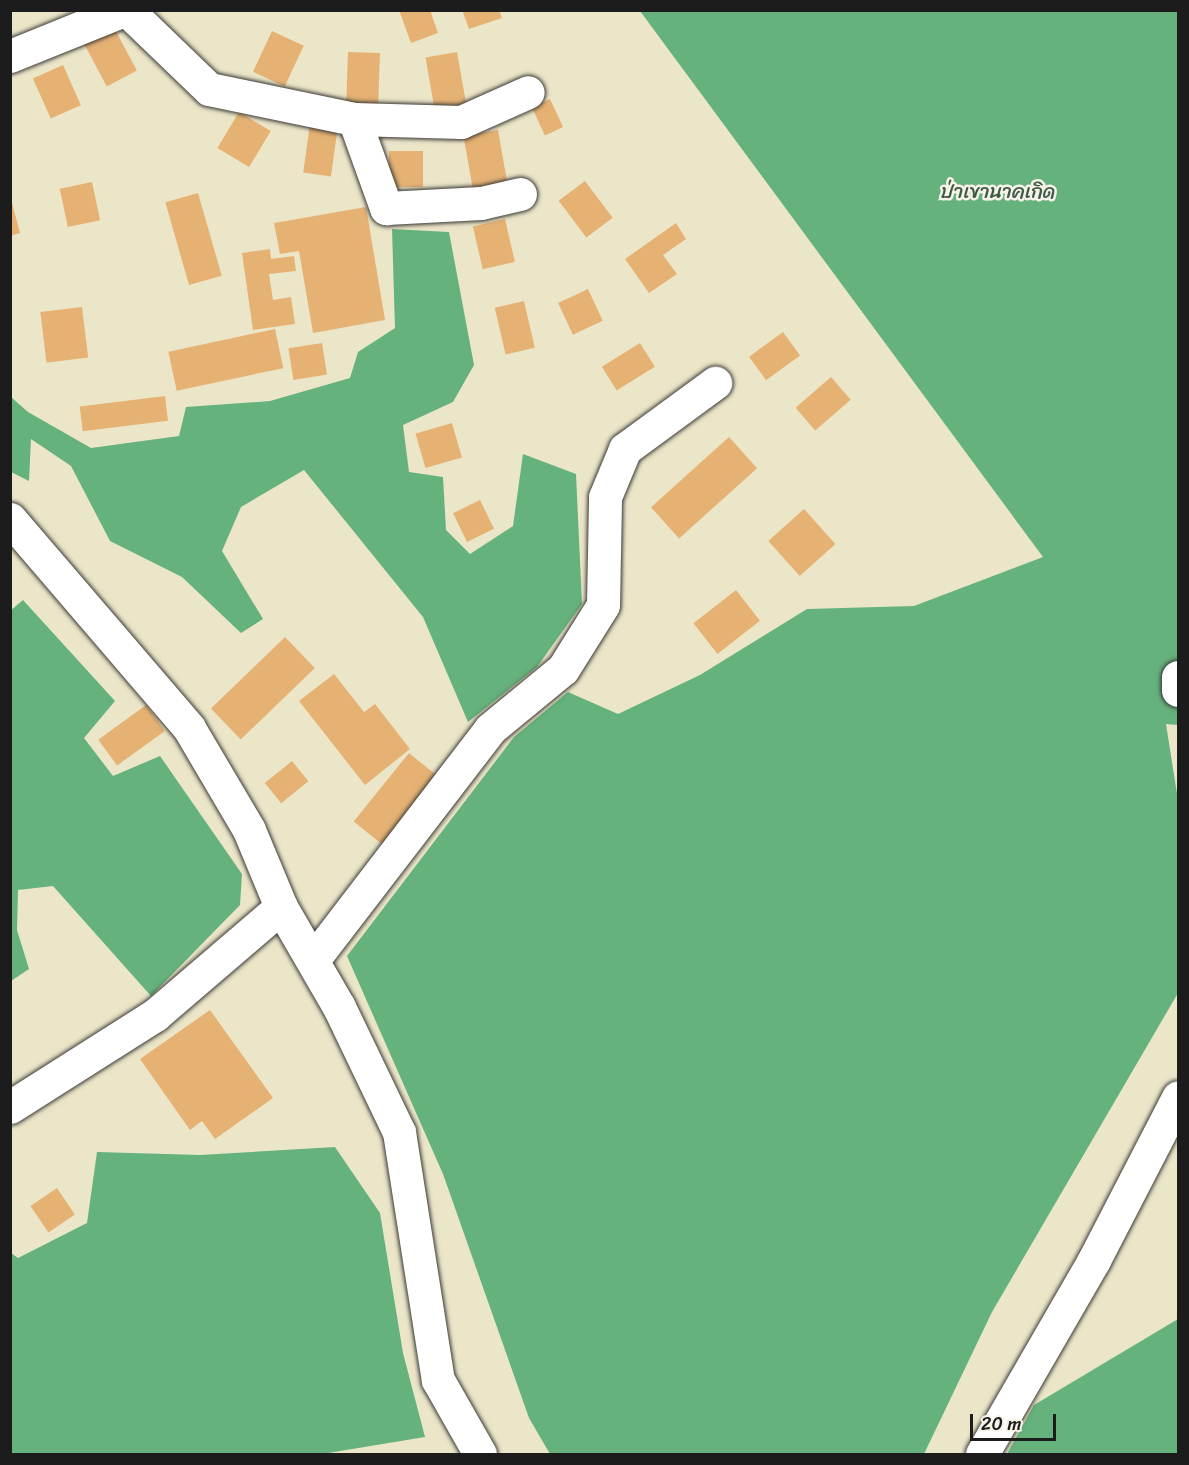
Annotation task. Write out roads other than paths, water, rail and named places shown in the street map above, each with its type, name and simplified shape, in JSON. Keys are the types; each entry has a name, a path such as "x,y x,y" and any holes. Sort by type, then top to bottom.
{"street":[{"path":"10,56 125,10 209,89 354,119 461,122 528,92"},
{"path":"354,119 386,208 481,203 520,194"},
{"path":"313,960 490,729 563,669 603,605 605,497 625,449 715,383"},
{"path":"10,519 189,728 249,830 281,907 313,960 399,1132 438,1380 480,1455"},
{"path":"1179,677 1179,690"},
{"path":"10,1107 155,1015 281,907"},
{"path":"982,1455 1094,1260 1179,1097"}],"park label":[{"name":"ป่าเขานาคเกิด","path":"998,191"}]}
